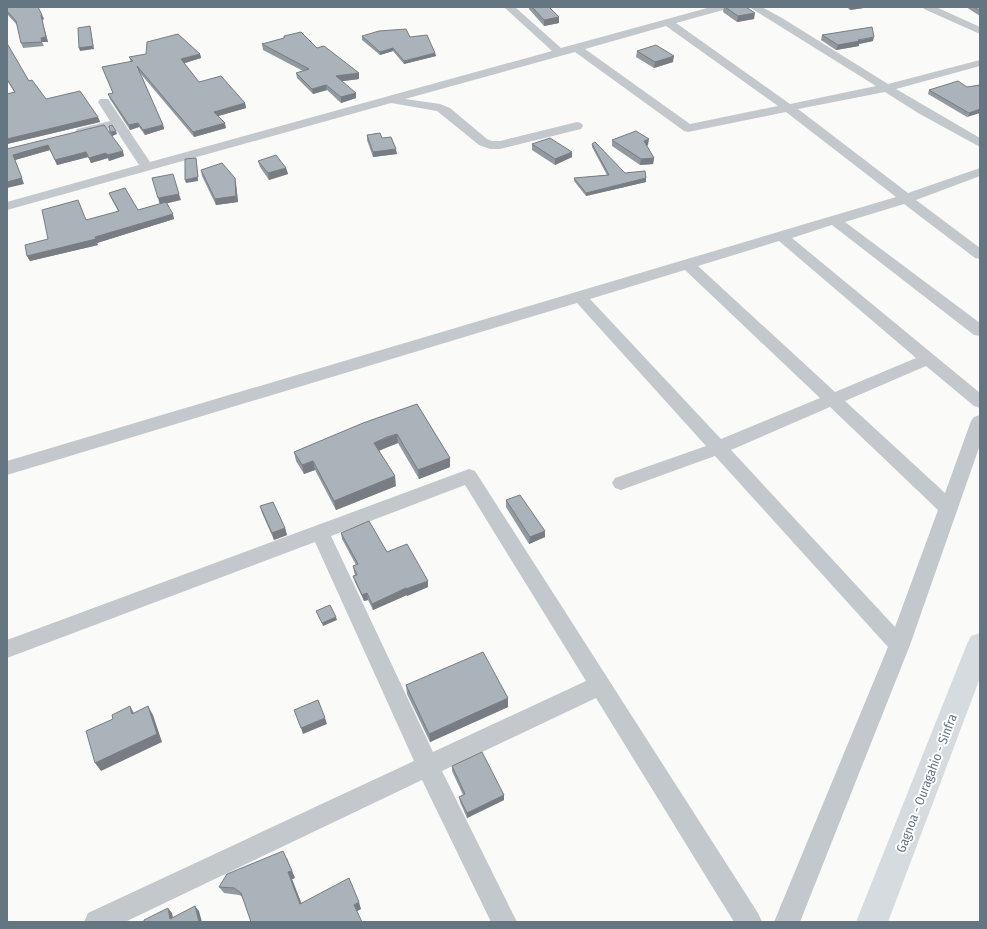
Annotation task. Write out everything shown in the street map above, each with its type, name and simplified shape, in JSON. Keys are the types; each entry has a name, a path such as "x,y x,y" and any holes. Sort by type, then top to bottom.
{"main road":[{"name":"Gagnoa - Ouragahio - Sinfra","path":"872,922 980,644"}],"street":[{"path":"509,7 560,53"},
{"path":"7,206 723,7"},
{"path":"754,7 778,20 922,110 980,143"},
{"path":"928,7 980,31"},
{"path":"668,22 788,108 980,255"},
{"path":"578,48 688,128 886,88 980,63"},
{"path":"391,100 440,108 446,111 483,142 490,145 500,145 577,126"},
{"path":"104,102 147,168"},
{"path":"66,136 117,123"},
{"path":"7,468 905,199 980,172"},
{"path":"834,220 980,331"},
{"path":"781,236 980,402"},
{"path":"688,264 948,508"},
{"path":"579,296 899,645"},
{"path":"621,483 718,448 928,359"},
{"path":"787,922 899,645 980,421"},
{"path":"7,649 469,476 749,922"},
{"path":"320,532 427,765 504,922"},
{"path":"97,922 427,765 600,685"}],"building":[{"path":"7,7 38,7 42,15 46,37 41,38 42,42 21,43 16,21 7,11"},
{"path":"532,7 549,7 559,17 544,20"},
{"path":"725,7 746,7 755,13 738,16"},
{"path":"974,7 980,7 980,11"},
{"path":"90,26 93,46 79,48 78,28"},
{"path":"872,27 874,37 838,45 822,35"},
{"path":"406,29 410,37 427,35 435,53 404,61 393,48 380,52 362,36 379,31"},
{"path":"301,32 317,48 324,46 359,73 336,76 356,93 341,97 326,85 312,89 296,73 309,69 262,44"},
{"path":"178,34 200,54 181,59 199,82 221,76 245,103 214,112 225,123 193,132 137,66 163,125 143,130 138,123 129,125 108,94 113,93 102,67 133,61 129,57 146,54 147,42"},
{"path":"7,45 29,81 32,80 46,99 80,91 98,117 7,139 7,94 15,92 7,79"},
{"path":"656,45 674,56 655,62 637,51"},
{"path":"958,81 967,87 980,85 980,109 969,113 929,90"},
{"path":"104,125 123,151 107,155 106,153 89,158 86,152 55,160 48,145 13,155 22,178 7,182 7,149"},
{"path":"112,125 116,131 110,132 109,126"},
{"path":"636,131 649,139 644,141 654,158 641,159 612,140"},
{"path":"380,133 382,138 391,137 396,149 373,152 367,135"},
{"path":"550,138 572,152 555,159 532,144"},
{"path":"595,142 625,173 645,171 646,178 586,193 574,178 609,175 592,144"},
{"path":"276,155 286,168 268,173 258,161"},
{"path":"196,158 198,177 185,180 185,159"},
{"path":"222,163 235,178 236,196 215,199 201,170"},
{"path":"173,174 179,194 158,198 152,178"},
{"path":"125,188 138,210 166,202 173,214 95,237 96,239 27,256 25,245 48,239 42,210 78,200 86,220 119,211 109,193"},
{"path":"417,404 450,458 418,470 397,434 387,437 374,443 395,476 334,501 313,461 302,465 294,452 363,423"},
{"path":"520,495 545,531 530,537 506,500"},
{"path":"273,502 285,528 272,533 260,506"},
{"path":"369,521 387,552 407,544 428,581 406,588 372,604 367,593 362,595 353,576 357,575 353,566 358,564 341,533"},
{"path":"330,605 336,617 322,623 316,611"},
{"path":"483,652 508,698 429,734 406,685"},
{"path":"318,700 325,718 301,728 294,710"},
{"path":"130,706 132,714 148,706 157,734 95,763 86,731 113,719 112,715"},
{"path":"482,752 504,795 467,813 459,797 465,794 452,766"},
{"path":"283,851 292,871 288,872 300,904 349,878 359,902 354,905 362,922 251,922 241,893 234,888 219,887 227,874"},
{"path":"195,906 199,922 144,922 144,920 168,908 170,919"}]}
